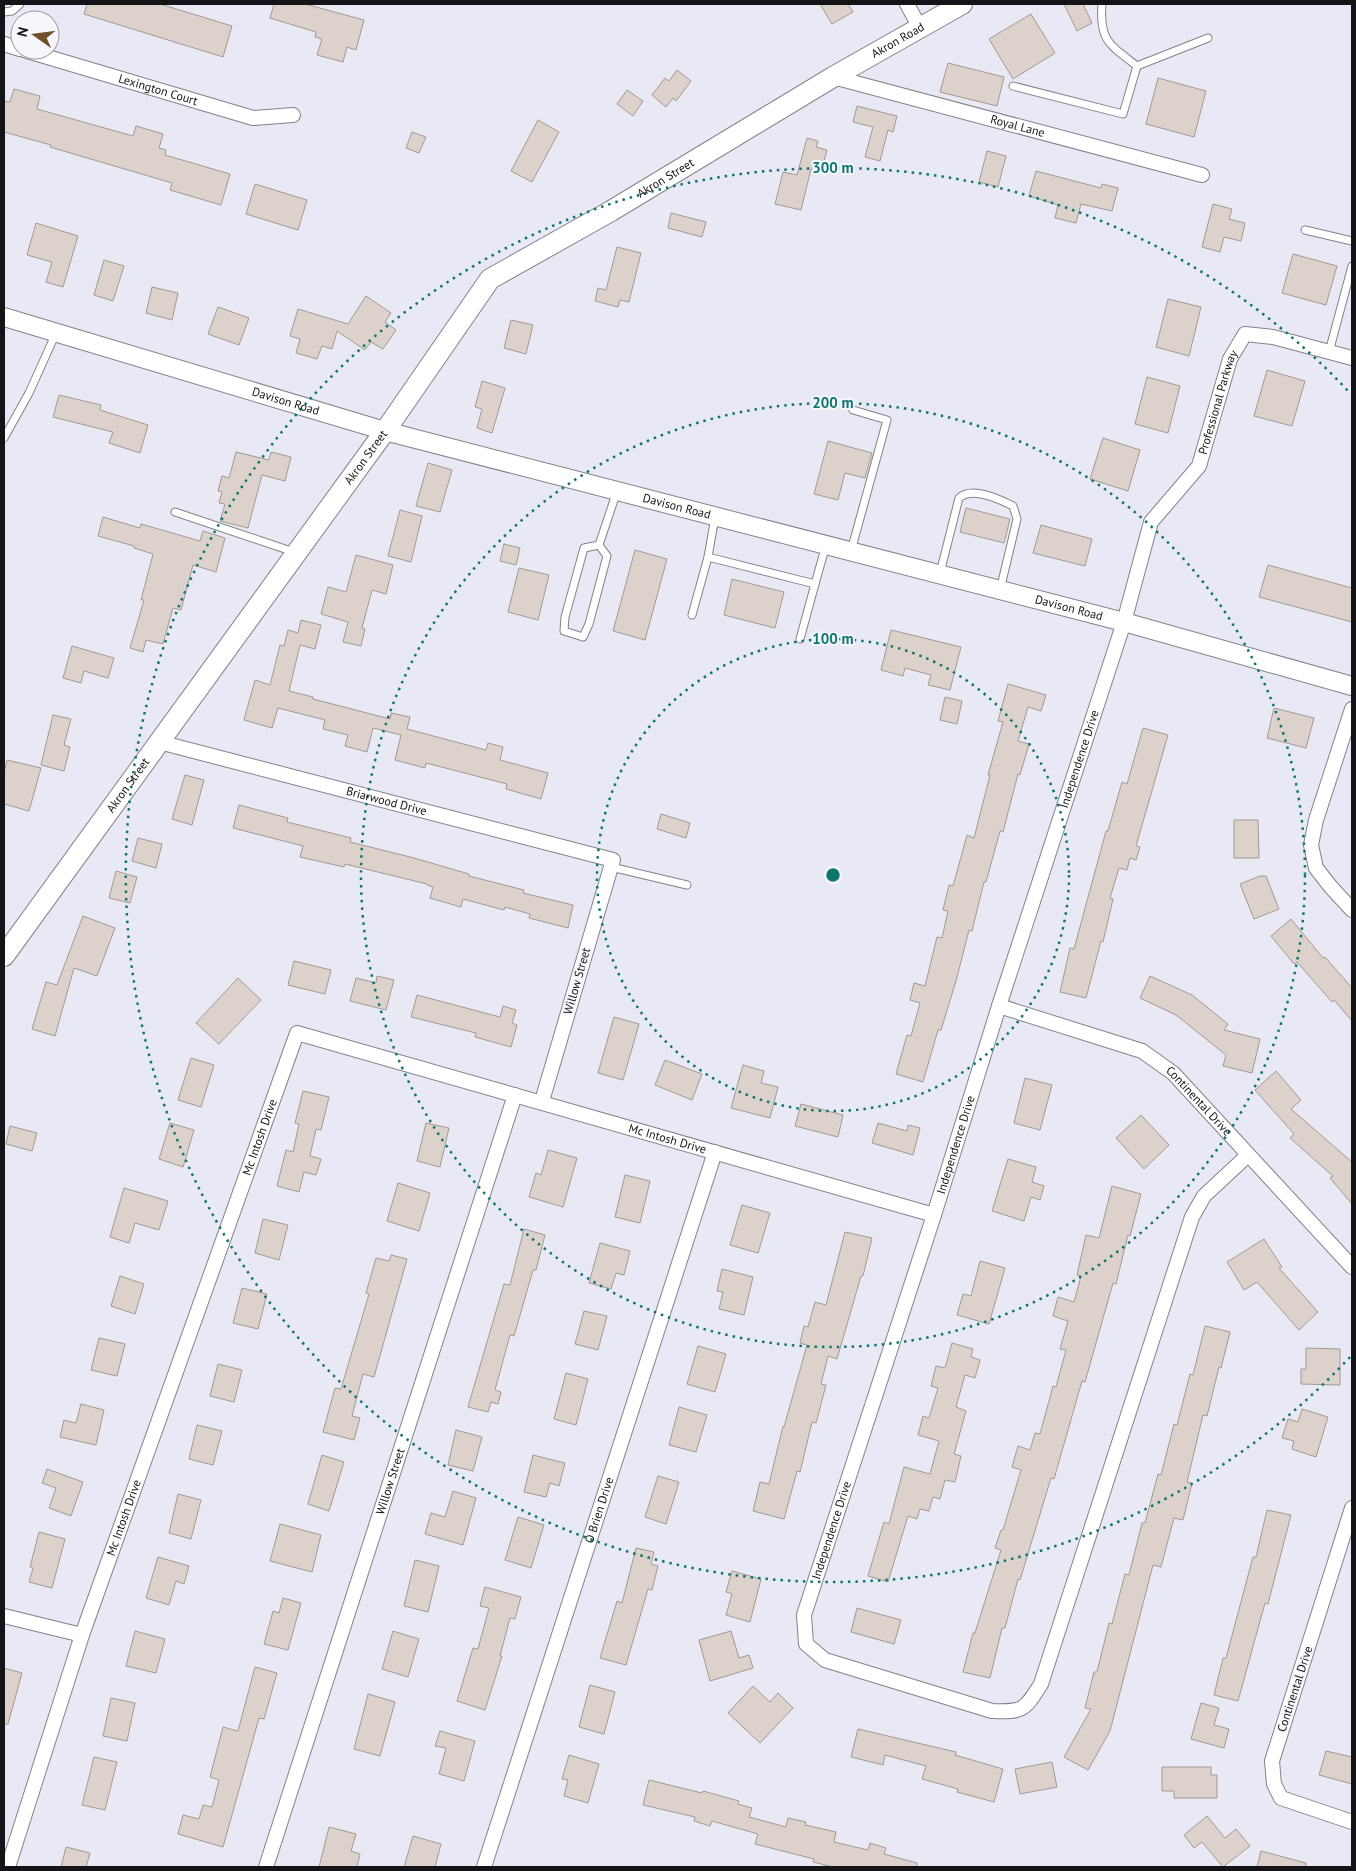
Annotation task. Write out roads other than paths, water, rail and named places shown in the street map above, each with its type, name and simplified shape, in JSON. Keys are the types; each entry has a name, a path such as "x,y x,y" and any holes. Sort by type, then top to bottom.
{"main road":[{"name":"Akron Road","path":"833,77 962,4"},
{"name":"Akron Street","path":"4,956 385,431 490,279 611,211 833,77"}],"street":[{"path":"907,4 920,28"},
{"name":"Lexington Court","path":"58,60 253,118 293,115"},
{"name":"Royal Lane","path":"833,77 1202,175"},
{"name":"Davison Road","path":"4,317 385,431 1124,622 1352,686"},
{"name":"Professional Parkway","path":"1124,622 1151,522 1200,466 1230,359 1245,334 1273,337 1352,358"},
{"name":"Independence Drive","path":"1124,622 804,1615 806,1644 825,1660 992,1711 1016,1711 1029,1702 1040,1684 1192,1218 1204,1196 1248,1155"},
{"path":"1352,709 1316,820 1311,846 1316,868 1352,910"},
{"name":"Briarwood Drive","path":"159,742 612,864"},
{"name":"Willow Street","path":"542,1101 612,864"},
{"name":"Continental Drive","path":"999,1006 1142,1050 1173,1072 1352,1267"},
{"name":"Mc Intosh Drive","path":"8,1867 82,1636 297,1033 542,1101 934,1214"},
{"name":"Willow Street","path":"266,1867 515,1095"},
{"name":"O Brien Drive","path":"484,1867 715,1152"},
{"name":"Continental Drive","path":"1352,1508 1272,1761 1274,1784 1281,1798 1352,1822"},
{"path":"4,1616 82,1636"}],"lane":[{"path":"4,12 12,11 20,4"},
{"path":"1102,4 1100,21 1108,44 1137,66"},
{"path":"1137,66 1208,38"},
{"path":"1013,86 1124,114 1137,66"},
{"path":"1305,230 1352,241"},
{"path":"1329,352 1352,266"},
{"path":"4,438 29,393 56,333"},
{"path":"851,552 887,420 853,410"},
{"path":"599,545 617,491"},
{"path":"940,575 960,498 963,494 977,494 1006,502 1013,506 1016,511 1016,528 999,590"},
{"path":"175,512 297,553"},
{"path":"692,615 708,556 715,516"},
{"path":"599,545 607,556 589,624 583,637 564,631 565,618 584,548 599,545"},
{"path":"800,639 826,545"},
{"path":"708,556 815,584"},
{"path":"612,864 686,885"}]}
